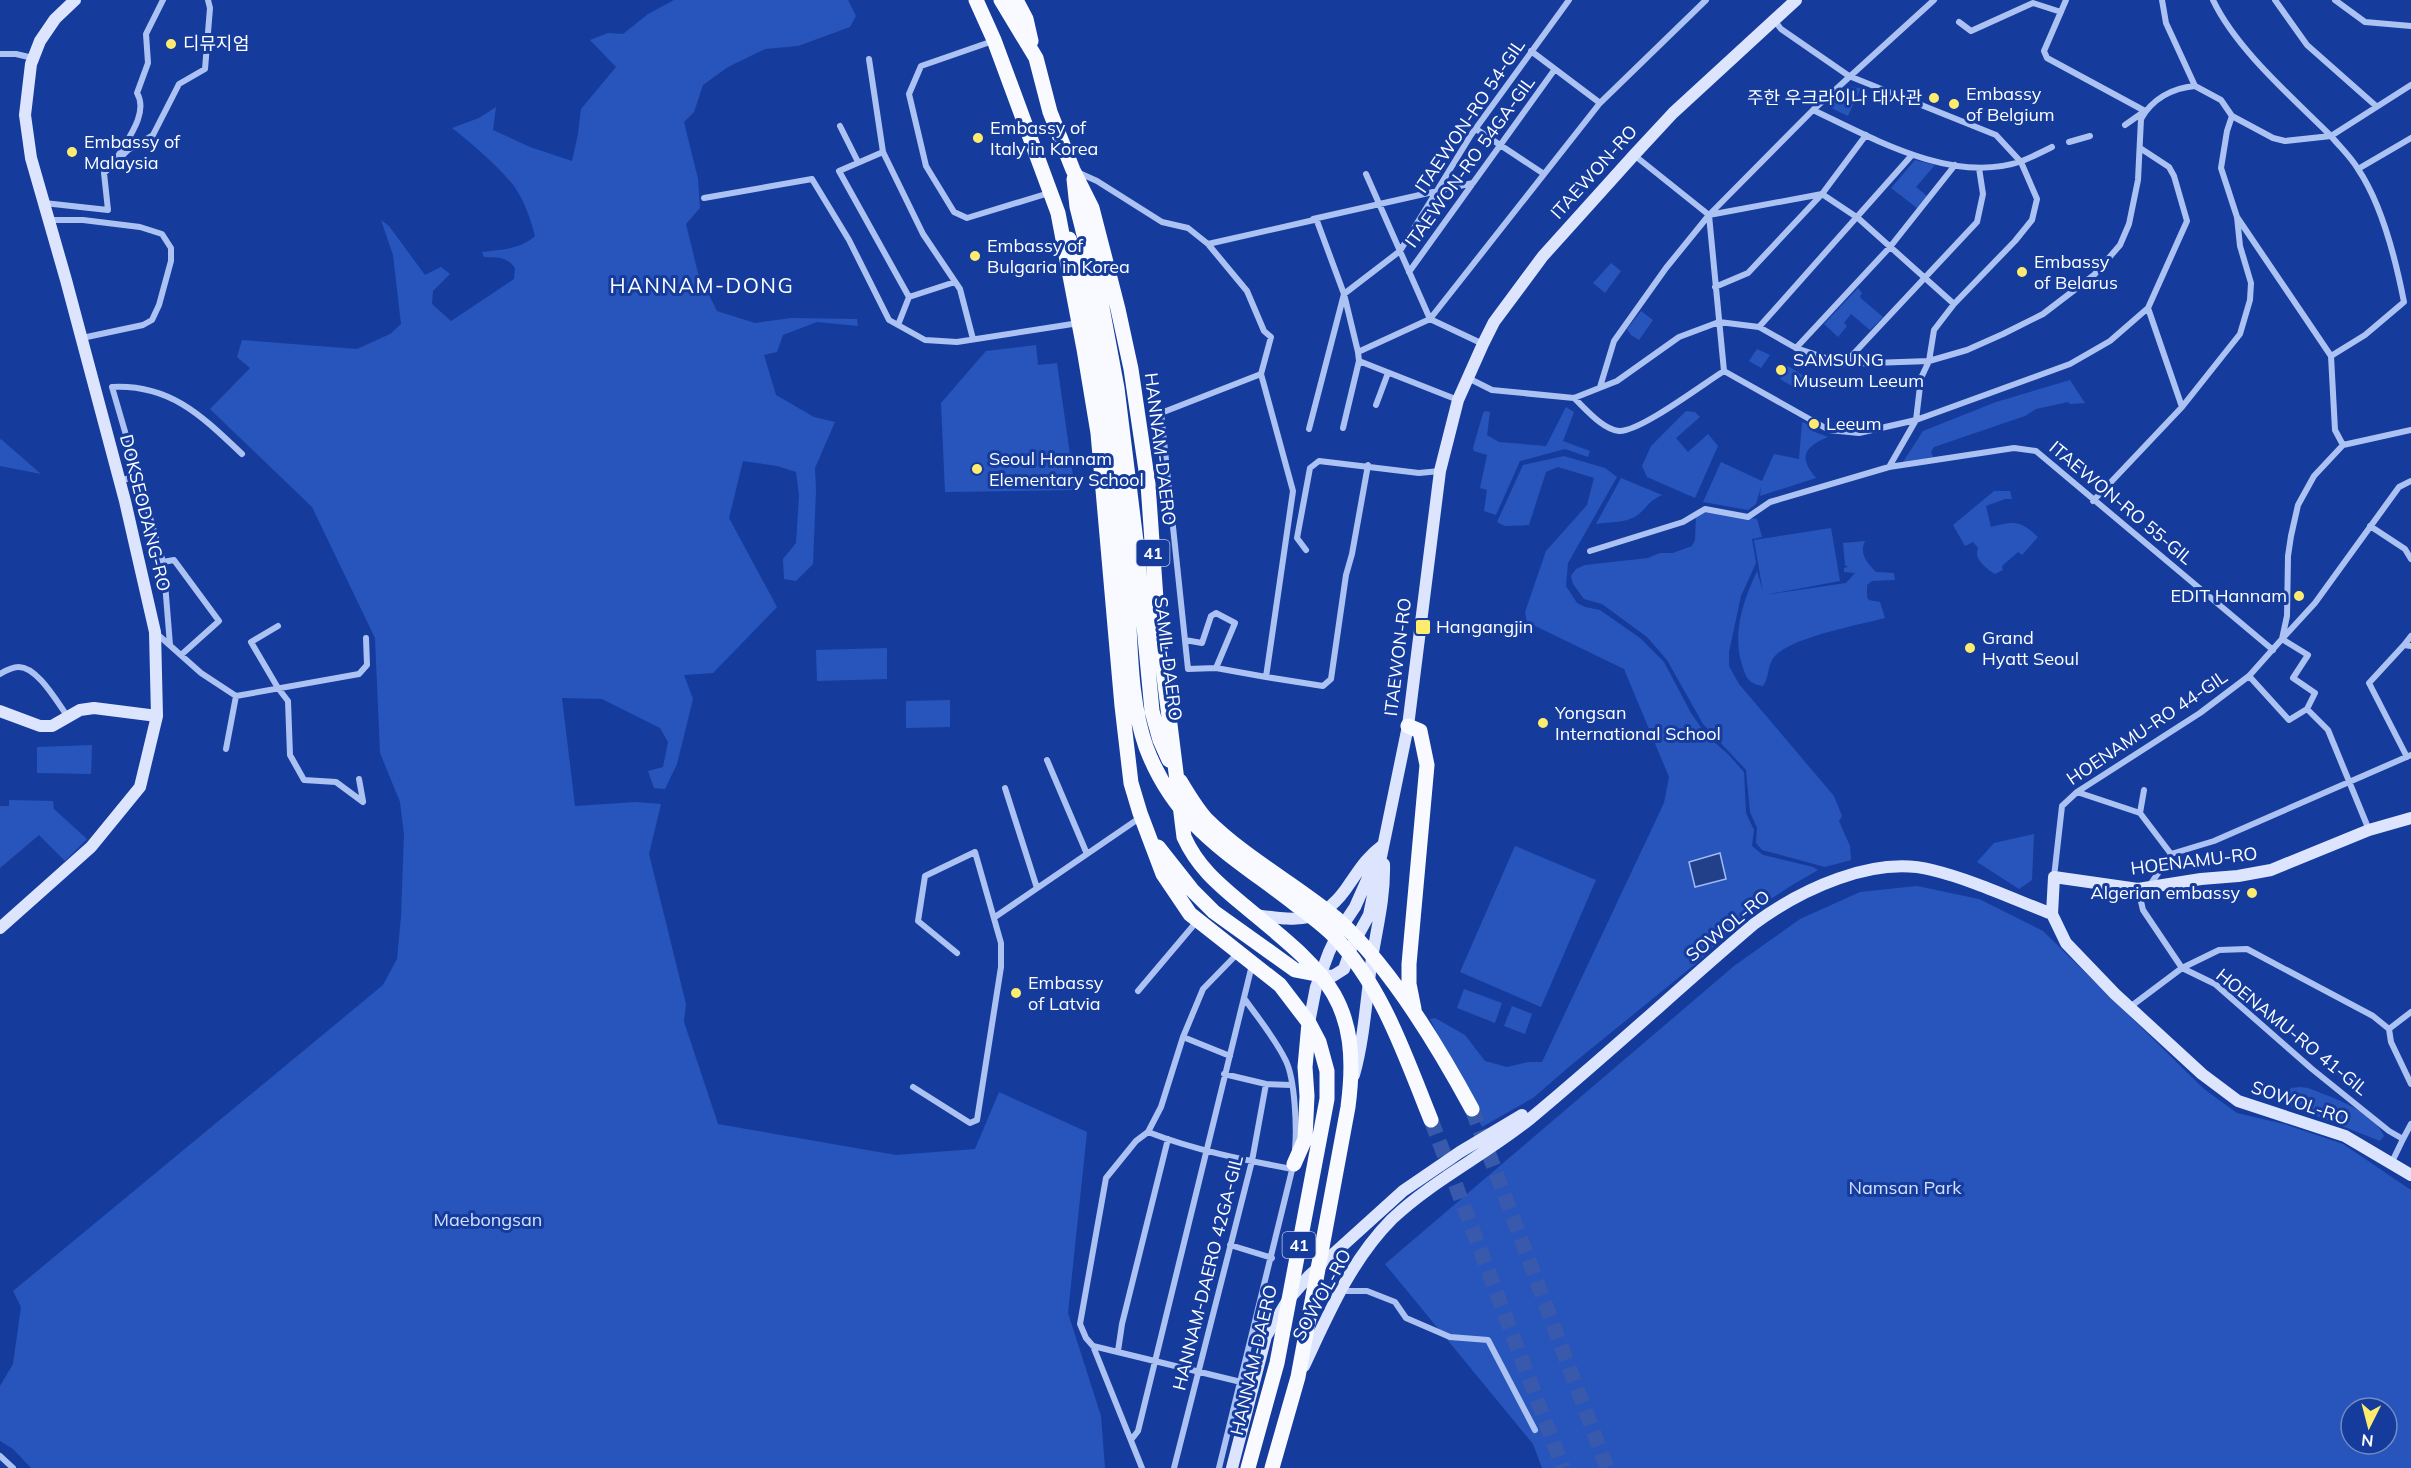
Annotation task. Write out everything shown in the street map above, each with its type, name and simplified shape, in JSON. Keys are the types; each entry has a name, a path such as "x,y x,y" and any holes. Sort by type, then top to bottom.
{"main road":[{"name":"DOKSEODANG-RO","path":"0,928 91,847 140,787 157,716 155,632 120,481 31,158 25,116 26,93 33,58 40,41 50,26 75,0"},
{"name":"HANNAM-DAERO","path":"976,0 994,40 1058,213 1080,323 1098,433 1131,783 1141,816 1163,874 1190,914 1280,985 1309,1023 1319,1042 1327,1071 1327,1099 1277,1363 1248,1468"},
{"name":"HANNAM-DAERO","path":"1001,0 1036,58 1050,112 1073,170 1092,207 1108,263 1131,369 1148,484 1158,628 1184,837 1191,852 1207,873 1286,941 1321,975 1334,992 1344,1014 1350,1036 1352,1083 1298,1377 1272,1468"},
{"path":"1017,0 1026,19 1036,58"},
{"name":"ITAEWON-RO","path":"1321,975 1333,976 1344,969 1352,946 1369,915 1408,726 1440,471 1458,400 1483,344 1494,322 1543,256 1634,155 1673,113 1796,0"},
{"name":"SAMIL-DAERO","path":"1073,170 1077,207 1101,302 1117,388 1130,541 1137,717 1146,748 1178,808 1206,837 1334,936 1376,994 1395,1032 1431,1120"},
{"name":"SAMIL-DAERO","path":"1058,213 1076,256 1089,308 1130,541 1152,711 1160,740 1177,777 1206,818 1233,842 1337,920 1361,944 1411,1009 1449,1067 1472,1109"},
{"path":"0,711 40,726 52,726 80,710 94,708 157,716"},
{"path":"1408,726 1420,731 1427,765 1409,964 1411,1009"},
{"name":"HOENAMU-RO","path":"2054,877 2144,887 2238,876 2271,870 2369,830 2411,818"},
{"name":"HANNAM-DAERO","path":"1148,835 1192,890 1214,912 1295,970 1321,975"},
{"path":"1256,915 1284,919 1322,914 1343,894 1367,857 1383,845"},
{"name":"ITAEWON-RO","path":"1309,1023 1316,987 1339,931 1355,907 1383,845"},
{"name":"ITAEWON-RO","path":"1352,1083 1361,1048 1371,966 1385,889 1383,845"},
{"name":"SOWOL-RO","path":"1298,1377 1357,1262 1391,1220 1415,1200 1529,1119 1754,924 1784,903 1832,881 1876,870 1900,867 1930,869 1966,880 2052,914 2066,943 2202,1074 2238,1101 2345,1136 2411,1175"},
{"path":"2052,914 2054,877"},
{"path":"1355,907 1357,914 1369,915"},
{"path":"1293,1167 1305,1139 1307,1096 1305,1067 1309,1023"},
{"name":"SOWOL-RO","path":"1232,1468 1266,1336 1277,1315 1310,1276 1403,1191 1578,1077"}],"street":[{"path":"113,164 139,119 141,99 137,93 148,63 146,34 163,0"},
{"path":"44,203 108,210 104,173 128,150 153,135 179,84 206,69 210,8 208,0"},
{"name":"ITAEWON-RO 54-GIL","path":"1400,251 1476,129 1569,0"},
{"path":"1358,352 1430,320 1600,103 1706,0"},
{"path":"1600,387 1614,341 1666,267 1709,215 1813,110 1933,0"},
{"path":"2066,0 2044,51 2047,58 2145,111"},
{"path":"2162,0 2166,23 2195,86"},
{"path":"2213,0 2222,20 2272,77 2331,136 2358,169 2387,236 2398,268 2404,302"},
{"path":"2275,0 2307,45 2376,106"},
{"path":"2336,0 2365,22 2411,26"},
{"path":"1959,22 1971,31 2033,3 2061,12"},
{"path":"1773,20 1781,29 1849,76 1996,135 2021,162 2037,199 2032,220 2015,241 1954,304 1934,330 1929,361 1921,378 1916,420 1889,467"},
{"path":"994,40 921,66 909,94 926,166 954,212 967,218 1051,193"},
{"path":"1531,51 1600,103"},
{"path":"0,54 16,54 33,58"},
{"path":"869,58 883,152 923,234 960,289 973,339"},
{"name":"ITAEWON-RO 54GA-GIL","path":"1409,272 1555,69"},
{"path":"2125,125 2179,87 2195,86 2221,100 2232,116 2256,130 2285,141 2331,136 2411,85"},
{"path":"1813,110 1912,155 1955,165 1979,168 2021,162 2052,147"},
{"path":"1468,378 1492,390 1574,398 1617,381 1679,338 1719,322 1759,327 1796,348 1844,364 1929,361 1981,344 2033,319 2094,275 2120,245 2129,224 2138,180 2139,127 2145,111"},
{"path":"2093,501 2216,367 2240,334 2246,318 2251,283 2240,246 2237,217 2221,168 2232,116"},
{"path":"840,126 858,162"},
{"path":"1476,129 1544,174"},
{"path":"1715,287 1748,273 1822,194 1866,135"},
{"path":"2069,142 2090,136"},
{"path":"2358,169 2411,138"},
{"path":"1724,371 1829,430 1859,433 1916,420 2070,364 2110,341 2148,308 2187,221 2174,176 2169,167 2140,148"},
{"path":"883,152 839,171 909,297"},
{"path":"1634,155 1709,215 1724,371"},
{"path":"1759,327 1912,155"},
{"path":"1796,348 1890,247 1955,165"},
{"path":"1844,364 1977,222 1983,194 1979,168"},
{"path":"1073,170 1097,181 1162,222 1188,228 1208,244 1247,291 1264,331 1271,337 1261,374 1293,491 1266,676"},
{"path":"1366,174 1430,320 1483,344"},
{"path":"704,198 812,179 849,240 889,320 925,340 957,342 1080,323"},
{"path":"1270,230 1473,183"},
{"path":"1709,215 1822,194 1858,218 1954,304"},
{"path":"2237,217 2331,356 2335,430 2343,445"},
{"path":"49,220 83,220 140,227 162,234 171,248 171,261 153,320 143,325 82,338"},
{"path":"1208,244 1317,221 1344,294 1358,352 1359,361 1343,428"},
{"path":"1309,429 1344,294 1400,251"},
{"path":"909,297 955,282"},
{"path":"2331,356 2365,335 2411,295"},
{"path":"898,325 909,297"},
{"path":"2148,308 2182,406"},
{"path":"1359,361 1458,400"},
{"path":"1574,398 1603,425 1618,431 1636,427 1724,371"},
{"path":"1376,405 1388,373"},
{"path":"1261,374 1161,413 1188,669 1216,668 1323,686 1331,679 1346,575 1368,465"},
{"path":"181,655 219,621 174,560 163,562 112,387 134,386 177,399 242,454"},
{"path":"2369,830 2328,730 2307,709 2315,693 2293,678 2308,655 2283,639 2287,616 2288,556 2298,505 2314,476 2343,445 2411,430"},
{"name":"ITAEWON-RO 55-GIL","path":"1590,551 1683,522 1705,508 1748,517 1770,502 1889,467 2014,448 2036,451 2272,650"},
{"path":"1306,550 1296,538 1310,468 1319,461 1419,472 1440,471"},
{"path":"120,481 137,476"},
{"name":"HOENAMU-RO 44-GIL","path":"2054,877 2062,806 2077,792 2200,714 2249,676 2315,603 2399,488 2411,481"},
{"path":"2370,526 2405,549 2411,559"},
{"path":"165,584 170,646"},
{"path":"1185,640 1202,643 1211,616 1216,613 1235,623 1216,668"},
{"path":"278,626 251,642 288,701 290,755 304,780 336,783 363,802 360,779"},
{"path":"155,632 201,674 236,696 358,674 367,665 366,638"},
{"path":"2182,968 2143,910 2144,887 2171,854 2214,841 2409,756 2369,683 2407,646 2411,636"},
{"path":"0,674 15,666 25,667 35,673 68,717"},
{"name":"HOENAMU-RO 44-GIL","path":"2249,676 2289,720 2307,709"},
{"path":"226,749 236,696"},
{"path":"1047,760 1087,854"},
{"path":"1005,788 1037,888"},
{"path":"2140,813 2144,790"},
{"path":"2077,792 2140,813 2171,854"},
{"path":"995,917 1141,816"},
{"path":"913,1088 970,1123 977,1120 1001,967 1001,943 975,852 925,876 918,921 957,953"},
{"path":"1138,991 1198,920"},
{"path":"2130,1007 2182,968 2219,950 2247,949 2373,1016 2388,1029 2391,1042 2411,1083"},
{"path":"1142,1468 1093,1346 1086,1338 1080,1324 1106,1178 1136,1140 1148,1132 1161,1107 1184,1037 1203,989 1238,952"},
{"path":"1131,1440 1138,1431 1252,963"},
{"name":"HOENAMU-RO 41-GIL","path":"2182,968 2215,984 2312,1069 2389,1131 2403,1138"},
{"path":"1219,1468 1293,1167 1296,1132 1287,1063 1270,1032 1244,998"},
{"path":"2388,1029 2411,1012"},
{"path":"1184,1037 1230,1056"},
{"path":"1224,1074 1266,1084 1291,1085"},
{"name":"HANNAM-DAERO 42GA-GIL","path":"1174,1468 1252,1161 1266,1084"},
{"path":"2391,1164 2411,1125"},
{"path":"1148,1132 1252,1161 1293,1167"},
{"path":"1118,1351 1122,1324 1168,1139"},
{"path":"1230,1245 1272,1258"},
{"path":"1340,1292 1367,1291 1395,1302 1407,1318 1450,1336 1488,1340 1535,1430"},
{"path":"1093,1346 1241,1382"},
{"path":"0,1456 13,1468"}],"green space":[{"name":"Maebongsan","path":"674,0 848,0 856,16 850,27 798,46 765,49 728,67 703,85 694,112 684,122 698,179 700,208 686,224 698,273 717,311 755,323 791,318 857,319 858,326 817,322 783,335 777,352 764,355 776,395 814,417 835,422 815,468 813,564 796,581 784,579 783,559 796,543 799,495 796,472 777,466 743,461 729,518 777,607 713,673 684,675 693,699 677,764 665,789 654,788 648,771 663,767 668,742 660,728 602,699 562,698 575,806 636,802 661,804 649,854 686,1004 684,1022 718,1124 896,1155 975,1149 999,1092 1087,1132 1068,1313 1101,1416 1105,1468 31,1468 13,1449 0,1441 0,1386 13,1364 21,1307 13,1291 383,985 397,959 404,834 400,802 380,753 375,638 312,507 210,409 250,368 237,357 242,340 357,349 390,334 401,324 393,255 381,220 389,226 425,275 441,267 450,274 433,291 432,304 451,321 514,279 515,268 508,261 502,258 484,257 482,252 523,244 535,236 527,212 516,189 503,174 477,148 452,128 479,118 496,107 493,130 530,147 572,161 581,109 616,67 590,40 608,33 623,34 648,14"},
{"path":"1846,87 1861,88 1848,116 1827,106"},
{"path":"1915,160 1935,165 1916,187 1927,196 1917,208 1891,188"},
{"path":"1611,263 1621,271 1605,293 1593,283"},
{"path":"1858,288 1862,293 1860,297 1883,317 1870,330 1851,314 1844,323 1847,326 1838,337 1824,324"},
{"path":"1641,311 1653,320 1639,340 1627,329"},
{"path":"1036,345 1038,365 1057,363 1075,490 945,492 941,403 986,351"},
{"path":"1757,349 1770,355 1761,368 1749,361"},
{"path":"1788,366 1804,376 1797,389 1780,379"},
{"path":"2070,380 2085,403 2070,404 2068,402 2036,409 2025,416 1934,447 1931,452 1933,457 1903,462 1923,431 1996,402"},
{"path":"1566,407 1574,412 1563,441 1590,451 1588,457 1565,449 1520,461 1496,515 1484,511 1487,490 1480,488 1487,455 1474,451 1473,448 1483,413 1490,412 1487,435 1499,442 1546,446"},
{"path":"1686,411 1695,412 1700,417 1676,438 1688,452 1708,434 1718,446 1695,498 1647,477 1642,466 1651,446"},
{"path":"1802,422 1812,426 1812,431 1828,437 1813,445 1806,453 1807,464 1816,478 1760,496 1761,487 1756,504 1748,510 1703,502 1721,462 1762,481 1774,454 1799,459"},
{"path":"0,439 2,440 41,474 0,466"},
{"path":"1564,456 1605,468 1617,477 1568,563 1566,586 1577,603 1600,610 1640,638 1664,662 1691,713 1707,736 1744,772 1746,813 1754,830 1752,846 1763,855 1818,870 1742,918 1699,961 1533,1098 1482,1127 1430,1019 1435,1018 1465,1035 1485,1061 1507,1067 1528,1062 1542,1062 1664,803 1669,777 1624,669 1527,622 1525,612 1546,551 1587,505 1594,478 1558,467 1546,472 1529,525 1505,526 1497,522 1523,465"},
{"path":"1621,478 1662,495 1651,501 1635,517 1624,521 1596,524"},
{"path":"1994,491 2010,491 2012,499 2005,499 1986,506 1991,527 2016,523 2026,527 2038,537 2022,555 2018,552 2002,566 2003,570 1995,574 1979,560 1978,548 1973,542 1965,546 1953,525"},
{"path":"1706,511 1757,519 1762,537 1752,539 1756,563 1741,596 1729,652 1729,666 1739,684 1834,796 1842,816 1839,821 1850,846 1851,860 1825,867 1762,850 1756,843 1757,828 1750,812 1746,770 1703,724 1667,660 1647,637 1602,604 1584,599 1573,584 1571,576 1576,569 1585,565 1648,558 1692,546 1695,540 1696,515"},
{"path":"1831,528 1840,581 1764,595 1846,583 1855,573 1844,572 1844,568 1848,567 1845,565 1843,543 1865,541 1863,554 1873,569 1876,572 1894,573 1895,580 1872,581 1867,585 1867,597 1869,600 1880,602 1885,618 1810,637 1784,649 1772,659 1763,686 1754,684 1743,670 1738,641 1740,617 1757,571 1763,592 1754,540"},
{"path":"887,648 887,679 817,681 816,650"},
{"path":"950,700 950,727 906,728 906,701"},
{"path":"92,745 91,774 37,773 37,747"},
{"path":"9,800 53,801 54,809 87,839 65,861 39,835 0,868 0,806 9,806"},
{"path":"2034,834 2032,880 2019,889 1977,862 1994,843"},
{"path":"1515,846 1596,880 1541,1007 1460,972"},
{"name":"Namsan Park","path":"1917,886 1979,899 2043,931 2204,1089 2237,1113 2284,1124 2343,1144 2411,1190 2411,1468 1542,1468 1533,1444 1385,1264 1734,966 1800,919 1860,892"},
{"path":"1464,989 1502,1003 1495,1023 1457,1008"},
{"path":"1512,1006 1532,1014 1525,1034 1504,1026"},
{"path":"2300,1087 2328,1096 2362,1112 2379,1127 2384,1136 2380,1141 2286,1104 2288,1091 2291,1088"}],"shaded area":[{"path":"1720,853 1726,879 1695,887 1689,862"}],"tunnel":[{"path":"1472,1109 1607,1468"},
{"path":"1431,1120 1563,1468"}],"place":[{"name":"디뮤지엄","path":"171,44"},
{"name":"주한 우크라이나 대사관","path":"1934,98"},
{"name":"Embassy of Belgium","path":"1954,104"},
{"name":"Embassy of Italy in Korea","path":"978,138"},
{"name":"Embassy of Malaysia","path":"72,152"},
{"name":"Embassy of Bulgaria in Korea","path":"975,256"},
{"name":"Embassy of Belarus","path":"2022,272"},
{"name":"SAMSUNG Museum Leeum","path":"1781,370"},
{"name":"Leeum","path":"1814,424"},
{"name":"Seoul Hannam Elementary School","path":"977,469"},
{"name":"EDIT Hannam","path":"2299,596"},
{"name":"Hangangjin","path":"1423,627"},
{"name":"Grand Hyatt Seoul","path":"1970,648"},
{"name":"Yongsan International School","path":"1543,723"},
{"name":"Algerian embassy","path":"2252,893"},
{"name":"Embassy of Latvia","path":"1016,993"}],"district":[{"name":"HANNAM-DONG","path":"702,286"}]}
